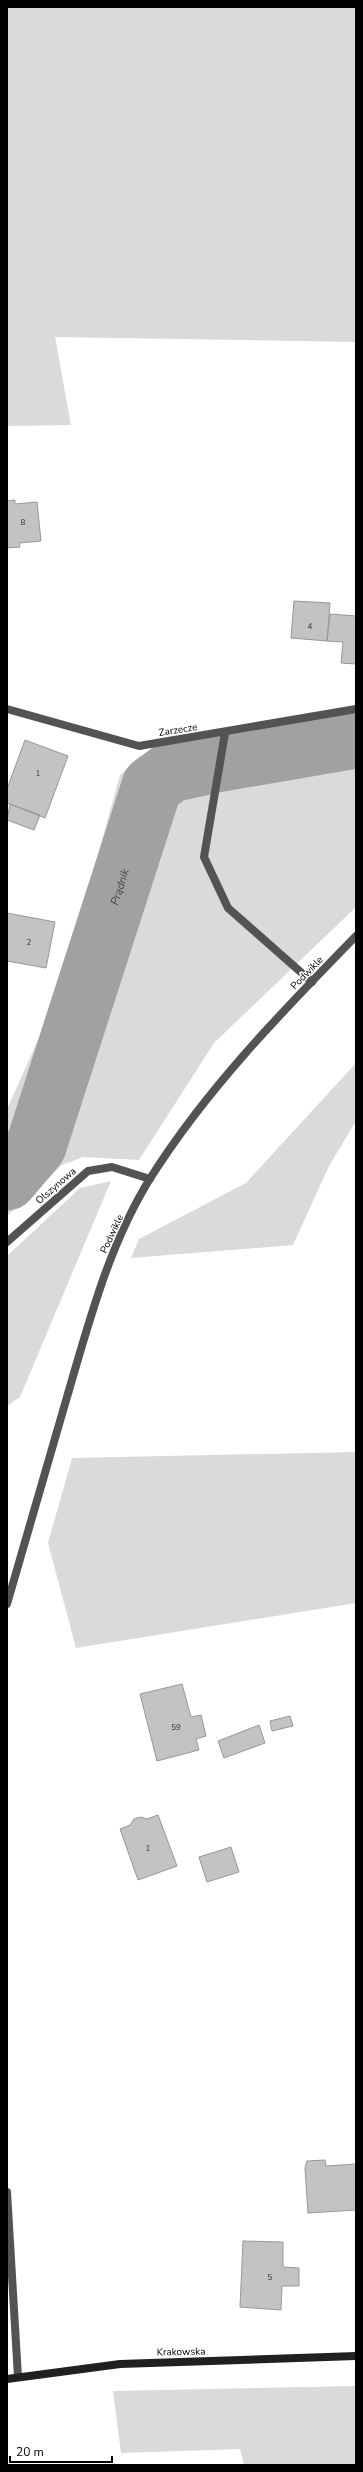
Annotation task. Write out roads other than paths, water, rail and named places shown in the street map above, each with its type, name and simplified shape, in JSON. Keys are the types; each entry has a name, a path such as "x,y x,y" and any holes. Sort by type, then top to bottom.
{"main road":[{"name":"Krakowska","path":"7,2378 98,2366 356,2356"}],"street":[{"name":"Zarzecze","path":"7,709 139,746 224,736 356,709"},
{"path":"224,736 214,787 204,857 228,908 312,982"},
{"name":"Podwikle","path":"7,1604 94,1305 117,1246 150,1179 193,1116 231,1069 356,936"},
{"name":"Olszynowa","path":"7,1242 88,1171 112,1167 150,1179"},
{"path":"7,2192 18,2377"}],"waterway":[{"name":"Prądnik","path":"7,1180 36,1146 152,786 171,772 216,762 356,738"}]}
